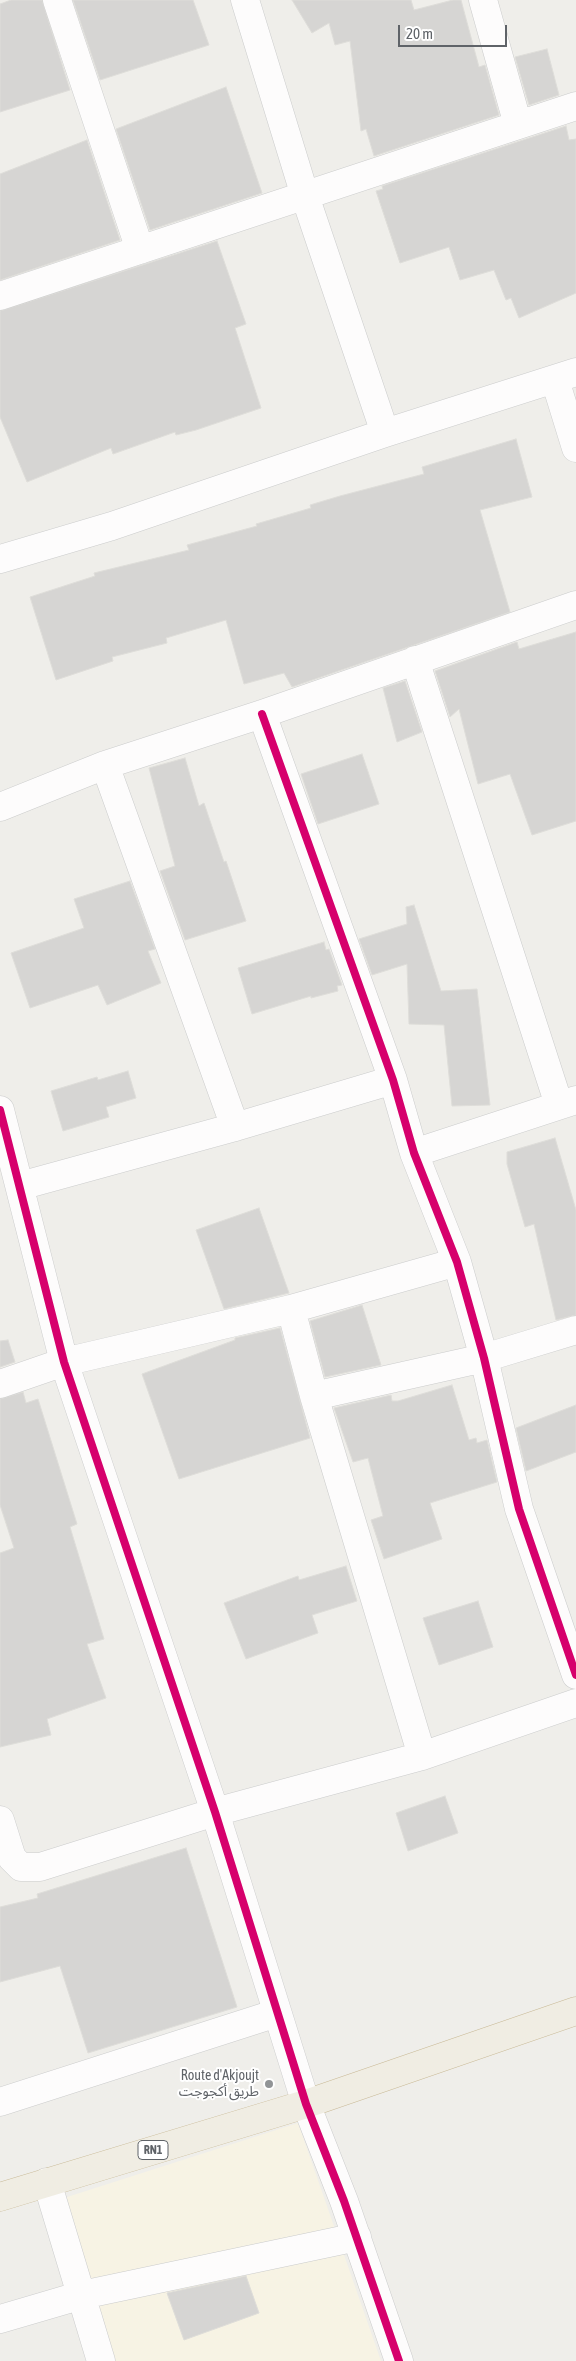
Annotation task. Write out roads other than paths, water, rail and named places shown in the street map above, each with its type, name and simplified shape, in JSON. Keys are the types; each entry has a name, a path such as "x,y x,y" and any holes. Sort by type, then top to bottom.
{"highway":[{"name":"RN1","path":"0,2197 306,2104 576,2011"}],"street":[{"path":"57,0 140,250"},
{"path":"245,0 305,196 385,433"},
{"path":"483,0 518,125"},
{"path":"0,296 576,106"},
{"path":"0,559 112,526 385,433 566,376 576,448"},
{"path":"0,807 105,765 262,714 576,605"},
{"path":"414,1153 568,1103 415,660"},
{"path":"262,714 393,1080 414,1153 457,1262 484,1358 519,1509 576,1675"},
{"path":"105,765 235,1127"},
{"path":"20,1186 235,1127 393,1080"},
{"path":"0,1110 64,1362 215,1812 306,2104 357,2237 400,2361"},
{"path":"0,1384 64,1362 291,1310 457,1262"},
{"path":"291,1310 314,1396 422,1756"},
{"path":"314,1396 484,1358 576,1330"},
{"path":"0,1820 12,1858 21,1867 40,1868 215,1812 422,1756 576,1703"},
{"path":"0,2102 277,2013"},
{"path":"47,2182 101,2361"},
{"path":"0,2319 82,2295 357,2237"}],"place":[{"name":"Route d'Akjoujt طريق أكجوجت","path":"269,2084"}]}
